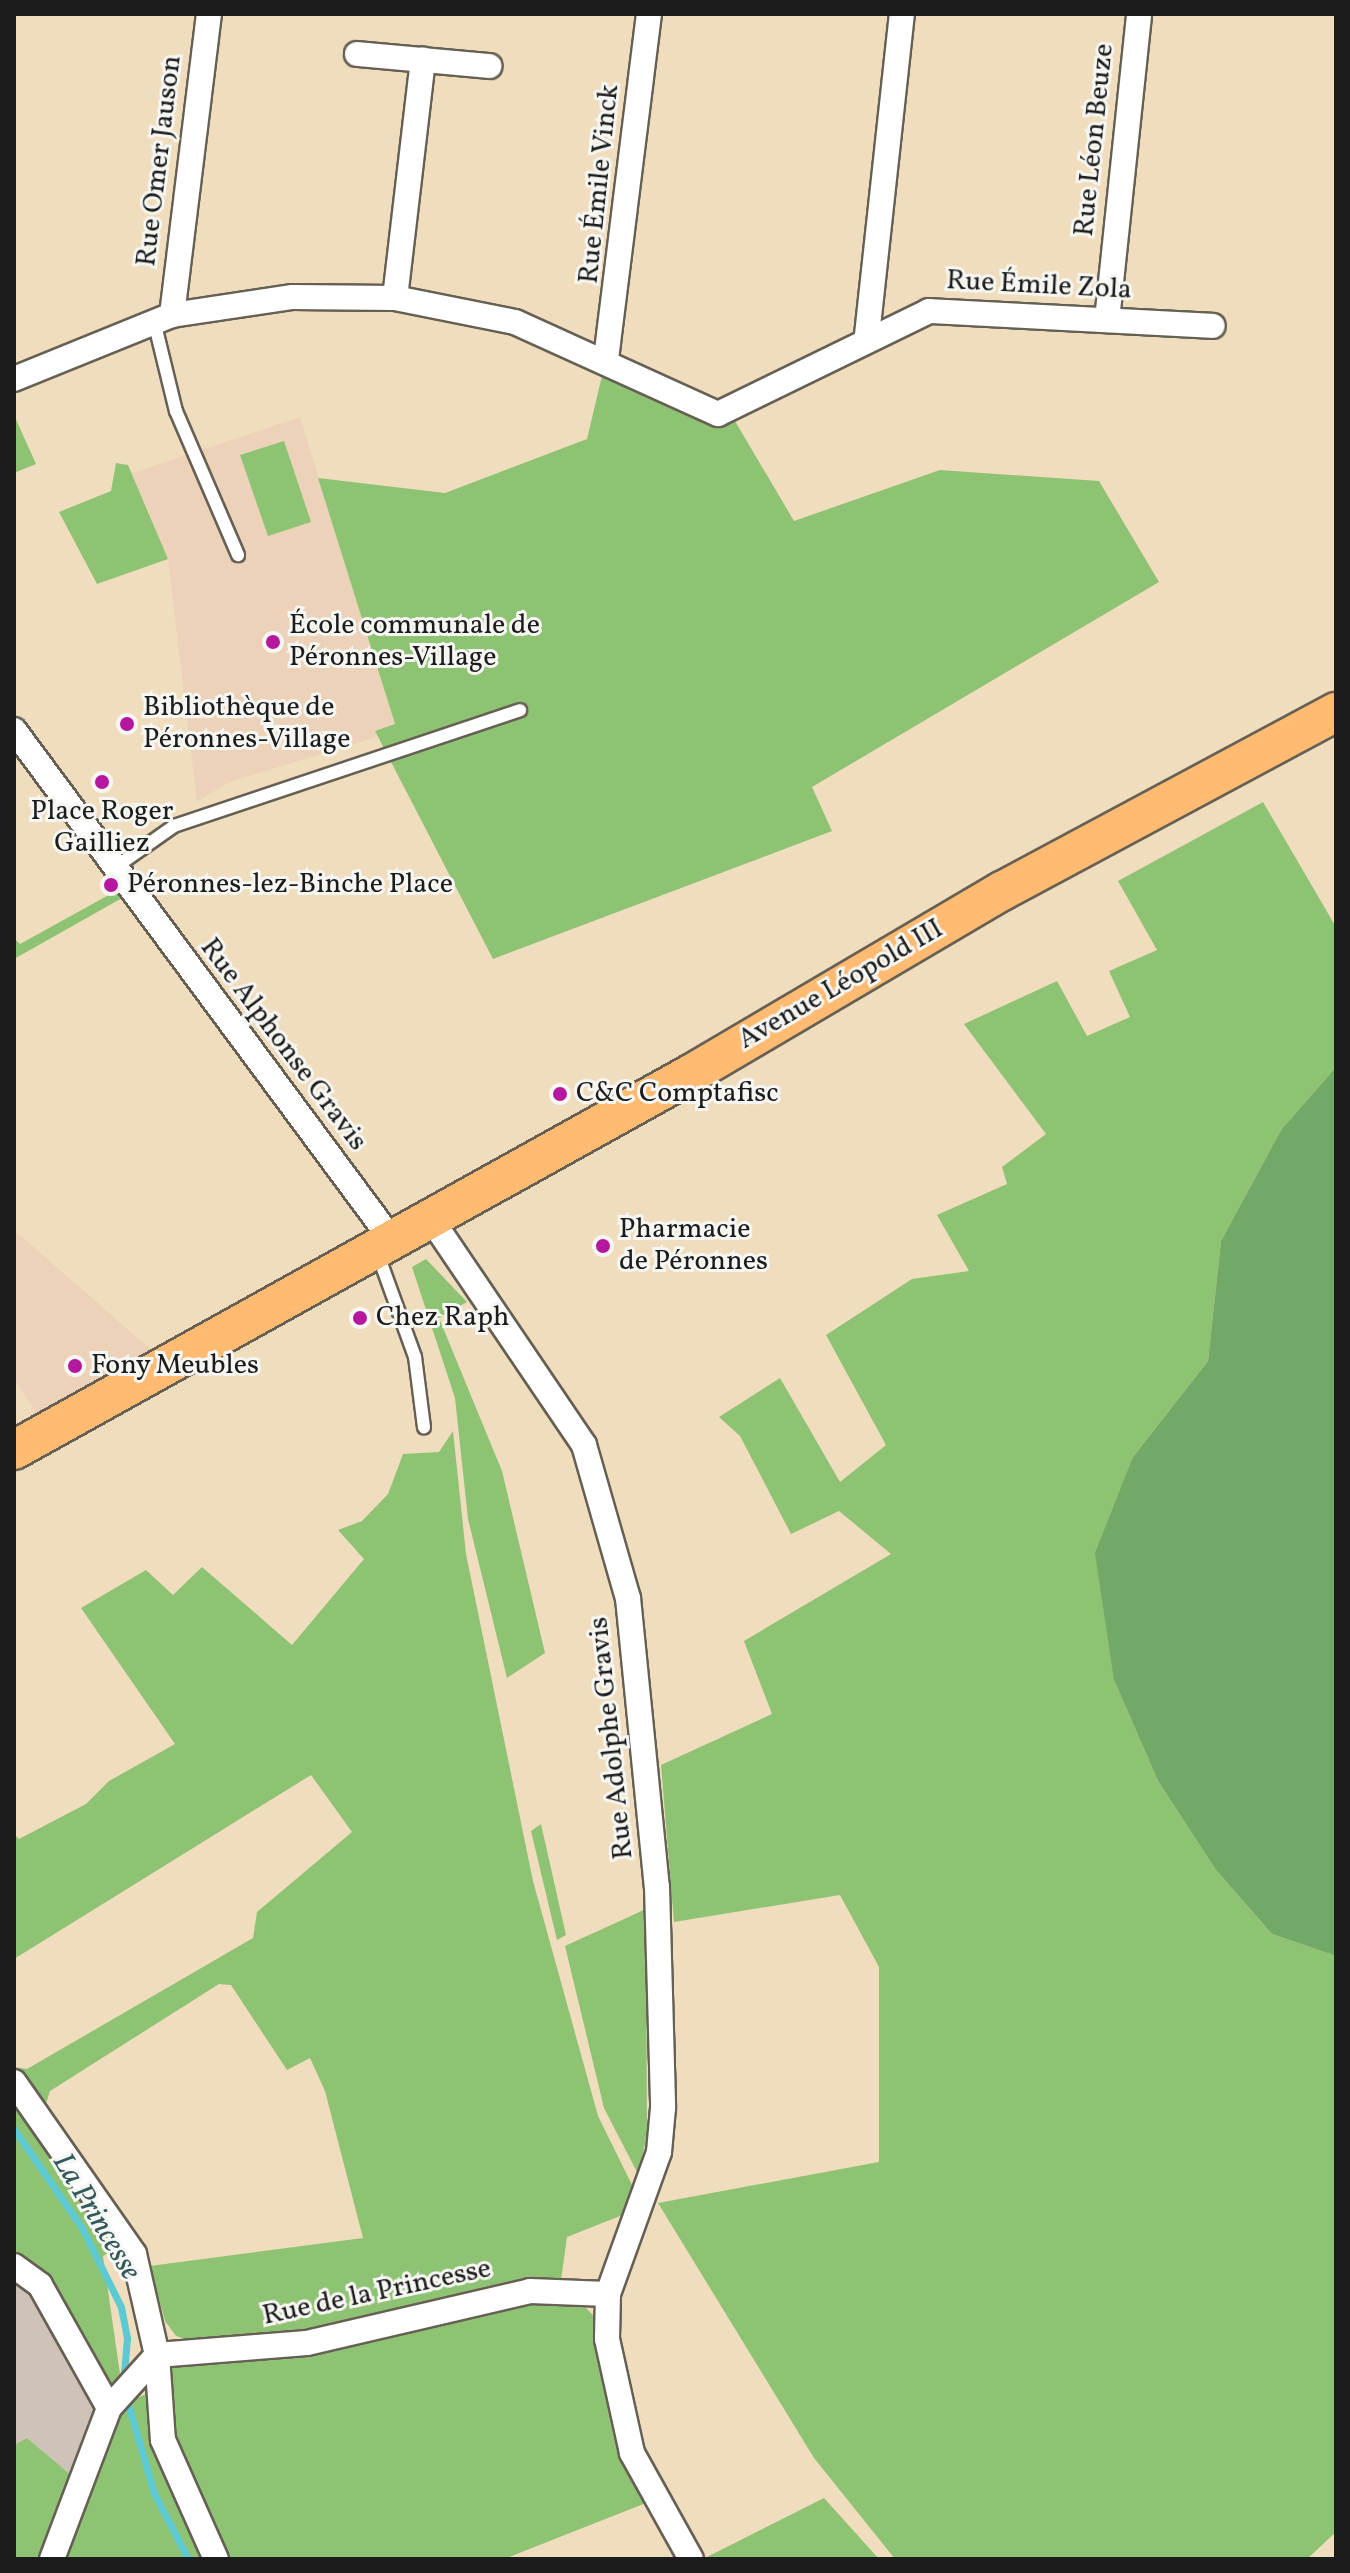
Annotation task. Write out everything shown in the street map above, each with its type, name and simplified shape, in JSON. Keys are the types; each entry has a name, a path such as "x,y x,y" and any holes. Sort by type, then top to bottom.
{"main road":[{"name":"Avenue Léopold III","path":"14,1450 431,1219 1002,891 1336,712"}],"street":[{"name":"Rue Omer Jauson","path":"163,318 209,14"},
{"name":"Rue Émile Vinck","path":"606,359 649,14"},
{"path":"867,335 902,14"},
{"name":"Rue Léon Beuze","path":"1107,320 1139,14"},
{"path":"357,54 489,66"},
{"path":"395,298 423,60"},
{"path":"14,379 163,318 293,297 395,298 515,322 606,359"},
{"name":"Rue Émile Zola","path":"606,359 698,410 718,414 867,335 941,309 1213,326"},
{"name":"Rue Alphonse Gravis","path":"14,730 384,1244"},
{"name":"Rue Adolphe Gravis","path":"431,1219 584,1445 628,1598 657,1887 663,2108 659,2152 608,2294"},
{"path":"14,2082 134,2254 157,2355 163,2440 216,2559"},
{"path":"14,2266 40,2285 113,2402"},
{"name":"Rue de la Princesse","path":"157,2355 307,2343 530,2291 608,2294"},
{"path":"608,2294 607,2339 623,2427 645,2482 691,2559"},
{"path":"52,2559 113,2402 157,2355"}],"lane":[{"path":"163,318 176,411 238,555"},
{"path":"113,869 174,826 520,710"},
{"path":"384,1244 415,1357 424,1427"}],"shaded area":[{"name":"École communale de Péronnes-Village","path":"300,417 395,725 377,737 229,782 197,802 168,559 132,473"},
{"path":"14,1230 170,1366 50,1434 14,1379"},
{"path":"14,2251 37,2264 107,2389 72,2476 27,2438 14,2445"}],"green space":[{"path":"606,359 729,411 794,521 940,470 1099,481 1159,582 812,787 832,831 493,959 375,731 395,724 318,478 445,493 587,439"},
{"path":"14,415 36,464 14,473"},
{"path":"284,441 311,522 268,536 240,455"},
{"path":"116,463 128,465 168,559 97,584 59,512 111,491"},
{"path":"1263,802 1336,927 1336,1067 1281,1130 1221,1241 1208,1361 1133,1457 1114,1680 1158,1781 1216,1870 1272,1934 1336,1956 1336,2532 1307,2559 895,2559 814,2458 658,2203 879,2162 879,1967 840,1895 674,1922 661,1765 772,1714 744,1641 891,1554 839,1511 791,1534 740,1436 719,1417 780,1378 840,1482 886,1445 826,1335 912,1279 969,1271 937,1215 1007,1184 1002,1167 1046,1134 964,1024 1057,981 1087,1036 1130,1017 1109,971 1157,950 1118,881"},
{"path":"125,886 131,893 14,959 14,938 20,944"},
{"path":"1336,1067 1336,1956 1272,1934 1216,1870 1158,1781 1114,1680 1095,1553 1133,1457 1208,1361 1221,1241 1281,1130"},
{"path":"426,1259 467,1302 439,1318 502,1471 545,1653 507,1678 468,1519 455,1398 412,1267"},
{"path":"453,1431 466,1554 533,1881 598,2116 635,2191 625,2214 567,2237 561,2280 373,2323 207,2346 176,2336 165,2321 150,2266 363,2238 325,2091 310,2058 287,2070 231,1985 219,1984 50,2091 45,2107 15,2067 27,2069 253,1938 257,1912 352,1832 311,1775 14,1959 14,1834 19,1839 86,1804 109,1781 175,1744 81,1608 146,1570 173,1595 202,1567 292,1645 364,1559 338,1530 362,1521 388,1494 403,1454 439,1452"},
{"path":"541,1824 566,1935 557,1940 531,1831"},
{"path":"646,1909 647,2135 638,2174 604,2108 565,1946"},
{"path":"14,2091 122,2245 103,2256 120,2374 107,2389 37,2264 14,2251"},
{"path":"506,2301 582,2304 593,2315 620,2446 646,2503 504,2559 221,2559 173,2455 161,2365"},
{"path":"146,2394 211,2559 56,2559 118,2407"},
{"path":"27,2438 72,2476 46,2559 14,2559 14,2445"},
{"path":"824,2498 879,2559 703,2559"}],"waterway":[{"name":"La Princesse","path":"14,2129 82,2228 121,2307 127,2338 123,2385"},
{"name":"La Princesse","path":"126,2397 154,2493 188,2559"}],"place":[{"name":"École communale de Péronnes-Village","path":"273,642"},
{"name":"Bibliothèque de Péronnes-Village","path":"127,724"},
{"name":"Place Roger Gailliez","path":"102,782"},
{"name":"Péronnes-lez-Binche Place","path":"111,885"},
{"name":"C&C Comptafisc","path":"560,1094"},
{"name":"Pharmacie de Péronnes","path":"603,1246"},
{"name":"Chez Raph","path":"360,1318"},
{"name":"Fony Meubles","path":"75,1366"}]}
